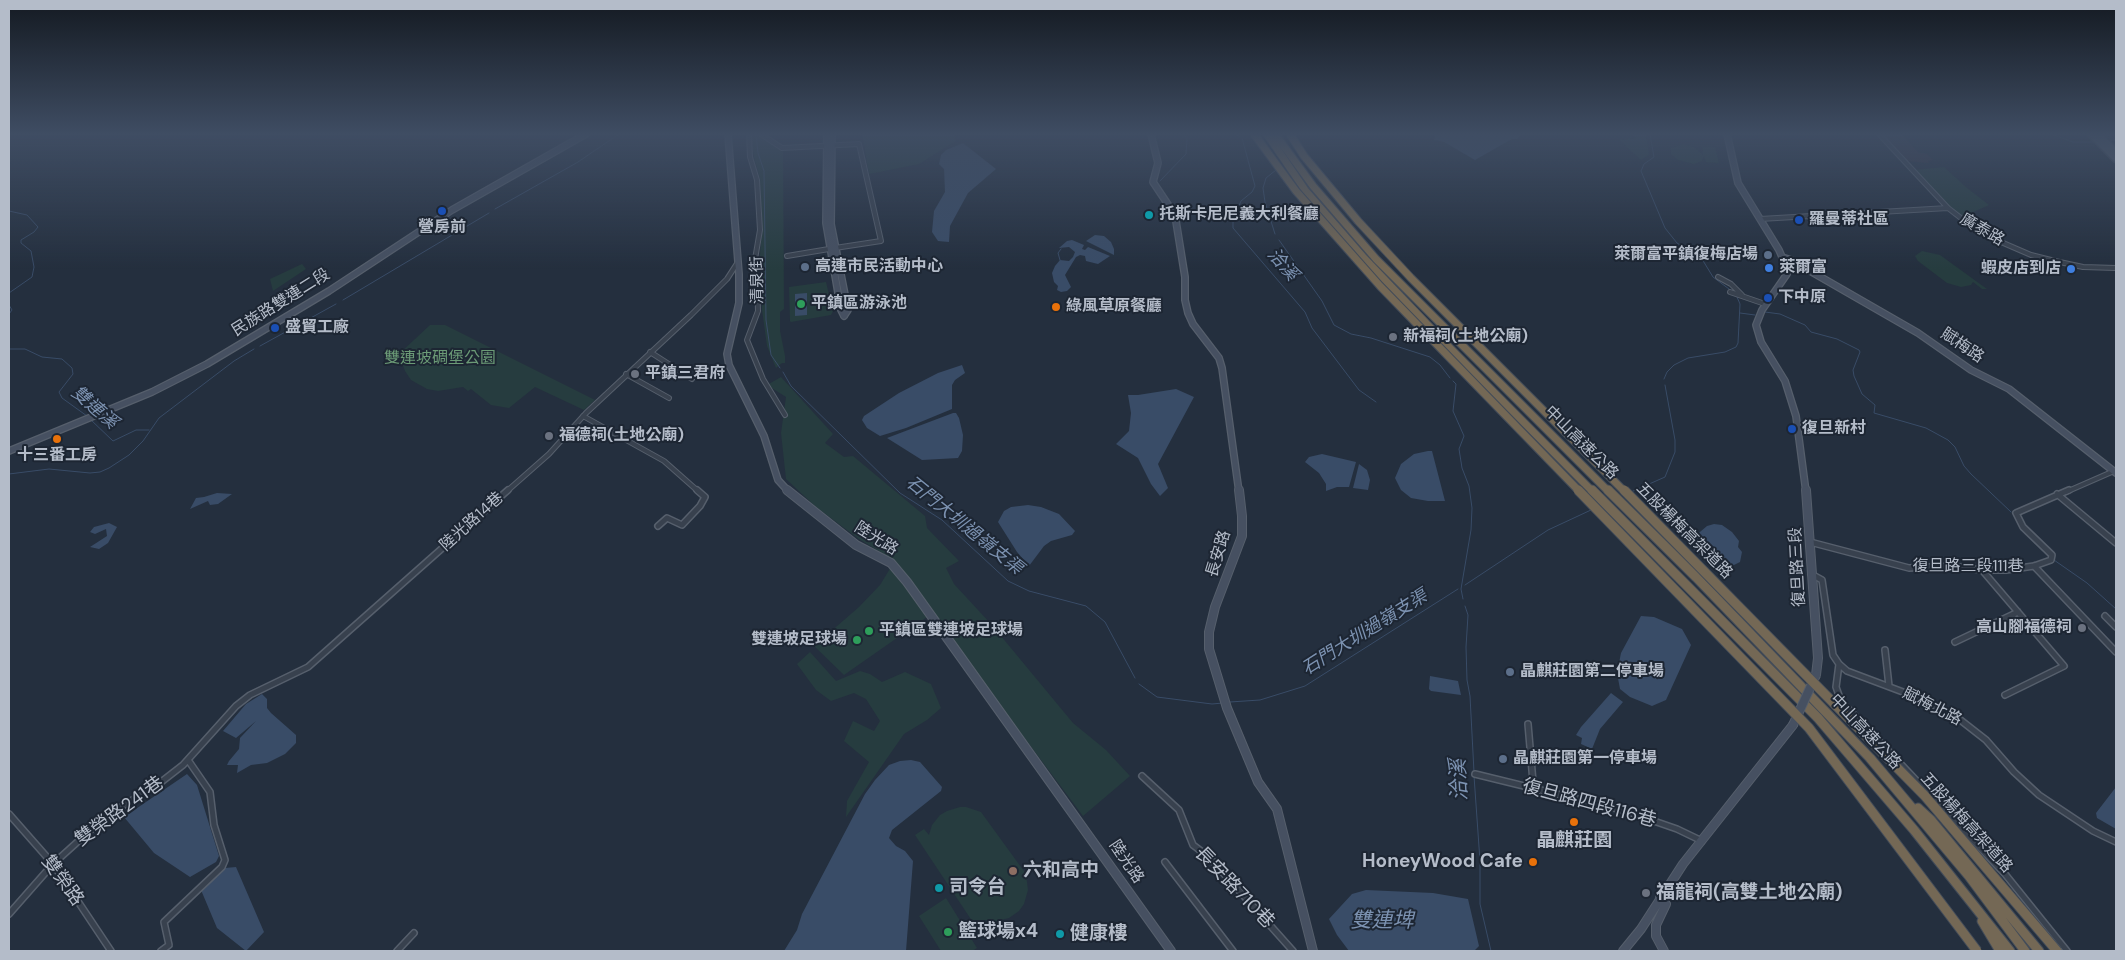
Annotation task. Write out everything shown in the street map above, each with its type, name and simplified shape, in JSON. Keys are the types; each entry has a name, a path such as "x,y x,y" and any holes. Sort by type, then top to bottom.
{"highway":[{"path":"1287,179 1380,286 1809,728 1977,951"},
{"name":"中山高速公路","path":"1298,179 1364,258 1446,344 1818,718 1962,890 2010,951"},
{"name":"中山高速公路","path":"1307,179 1376,258 1456,340 1696,577 1870,758 1899,790 1969,876 2026,951"},
{"name":"五股楊梅高架道路","path":"1323,179 1358,221 1412,278 1738,604 1925,796 1995,876 2056,951"},
{"path":"1899,790 1931,820 2039,951"},
{"path":"1962,890 2000,951"}],"street":[{"name":"民族路雙連二段","path":"9,453 57,434 207,364 329,291 476,196 507,179"},
{"name":"陸光路","path":"732,179 739,303 727,354 729,365 764,436 778,480 787,490 856,545 891,564 907,582 1171,951"},
{"name":"清泉街","path":"757,179 760,230 754,266 757,280 758,312 747,340 763,379 785,415"},
{"path":"828,179 826,223 848,310 844,316 841,310 832,248"},
{"path":"788,256 880,241 867,179"},
{"name":"長安路","path":"1154,179 1153,182 1175,215 1185,277 1185,300 1188,313 1193,324 1219,358 1227,401 1242,516 1242,536 1215,607 1209,632 1209,649 1225,696 1227,708 1258,782 1277,809 1313,951"},
{"path":"1737,179 1782,257"},
{"name":"廣泰路","path":"1921,179 1948,208 1966,222 1994,239 2031,255 2083,267 2116,268"},
{"path":"1760,220 1948,208"},
{"name":"復旦路三段","path":"1623,951 1641,929 1660,897 1702,841 1793,725 1816,675 1818,658 1807,499 1796,416 1785,382 1757,333 1757,319 1787,274 1782,257"},
{"name":"賦梅路","path":"1782,257 1791,260 1918,333 1970,370 2010,388 2068,437 2115,472"},
{"name":"陸光路14巷","path":"188,760 236,706 250,695 308,667 549,454 583,416 727,279 738,262"},
{"path":"1718,277 1731,284 1745,298"},
{"path":"1731,292 1766,304"},
{"path":"650,352 692,379"},
{"path":"626,374 669,398"},
{"path":"583,416 664,461 704,497 700,506 682,525 668,518 658,526"},
{"name":"復旦路三段111巷","path":"1810,542 1909,568 1946,566 1982,570 2006,570 2034,566 2050,560 2052,555 2023,527 2016,513 2057,494 2115,472"},
{"path":"2057,494 2116,543"},
{"path":"2034,566 2116,652"},
{"path":"1982,570 2064,666 2005,695"},
{"path":"1811,574 1822,580 1833,655 1839,664 1836,687 1841,701 2005,874 2067,951"},
{"path":"1955,642 2018,612"},
{"path":"2104,616 2116,627"},
{"path":"1885,650 1888,686"},
{"name":"賦梅北路","path":"1839,664 1847,671 1920,698 1954,715 1986,740 2014,772 2039,795 2093,831 2116,842"},
{"path":"1528,724 1533,782 1537,788"},
{"path":"161,951 169,945 164,922 222,867 224,860 214,825 210,792 188,760"},
{"name":"雙榮路241巷","path":"9,914 53,864 94,827 124,805 156,786 188,760"},
{"name":"復旦路四段116巷","path":"1475,774 1622,810 1677,828 1702,841"},
{"name":"長安路710巷","path":"1142,776 1179,810 1192,845 1209,857 1294,951"},
{"name":"雙榮路","path":"9,814 53,864 111,951"},
{"path":"1165,862 1233,951"},
{"path":"1660,897 1666,904 1656,925 1656,936 1664,951"},
{"path":"397,951 414,933"}],"green space":[{"path":"760,179 783,179 784,309 780,312 780,331 785,363 776,368 767,346 762,310"},
{"path":"1922,179 1957,179 1989,205 1962,217 1941,199"},
{"path":"1922,251 1940,255 1987,289 1982,289 1973,282 1971,285 1961,287 1947,283 1918,261 1915,256"},
{"path":"302,264 306,269 273,291 270,279"},
{"path":"826,282 833,311 831,315 791,322 789,287"},
{"name":"雙連坡碉堡公園","path":"430,325 445,325 595,400 584,410 535,387 509,408 491,405 471,389 468,391 463,387 438,391 427,389 411,380 405,371 399,354"},
{"path":"781,377 833,434 825,443 844,457 853,456 925,516 927,528 959,561 946,568 954,584 991,624 1073,723 1106,750 1130,776 1083,816 978,676 917,588 894,560 859,539 816,507 786,479 781,433 786,397 767,385"},
{"name":"平鎮區雙連坡足球場","path":"891,567 927,617 844,675 814,646 859,607 880,585"},
{"path":"810,652 836,681 860,671 870,674 882,682 905,672 931,684 941,708 927,720 904,734 846,817 847,801 869,762 844,741 853,721 874,731 880,721 866,699 854,693 831,701 816,690 797,664"},
{"path":"960,807 981,812 1026,874 1028,890 1024,904 1019,911 1009,918 992,922 984,920 991,933 984,939 915,835 924,829 929,835 932,825 940,815"},
{"name":"籃球場x4","path":"946,898 977,948 972,951 941,951 919,916"}],"water":[{"path":"944,179 985,179 968,193 950,226 949,242 938,241 932,232 934,211 945,192"},
{"path":"1095,235 1104,236 1111,242 1114,255 1086,241"},
{"path":"1072,240 1084,245 1082,249 1085,250 1088,247 1110,256 1098,264 1086,261 1085,256 1080,255 1076,257 1065,275 1071,287 1067,291 1061,292 1057,290 1058,286 1054,282 1052,273 1060,260 1069,261 1073,257 1075,252 1069,247 1059,248 1067,241"},
{"name":"平鎮區游泳池","path":"807,293 807,315 795,316 795,294"},
{"path":"962,365 965,373 955,380 952,385 952,409 906,428 880,436 867,428 862,420 864,416 899,393 938,373"},
{"path":"1176,389 1194,397 1158,464 1168,488 1160,496 1151,484 1138,458 1116,444 1129,431 1131,413 1128,395"},
{"path":"956,413 959,418 963,435 962,451 958,458 922,460 887,438"},
{"path":"1432,451 1445,501 1411,498 1401,490 1395,478 1401,464 1414,454"},
{"path":"1322,454 1356,462 1349,487 1337,487 1326,491 1326,484 1319,473 1305,462 1309,457"},
{"path":"1359,464 1367,470 1370,480 1368,490 1353,488"},
{"path":"217,493 232,494 218,504 210,505 208,501 190,509 196,498"},
{"path":"1028,505 1041,507 1059,514 1075,531 1072,535 1051,541 1044,546 1029,566 1017,552 998,522 1004,511 1011,507"},
{"path":"109,523 117,527 108,543 99,549 90,547 107,536 106,529 95,534 90,532 94,527"},
{"path":"1714,524 1722,525 1732,532 1739,541 1738,547 1742,552 1740,562 1732,566 1726,579 1687,543 1707,526"},
{"path":"1641,616 1654,617 1682,629 1691,645 1666,700 1652,706 1630,697 1620,689 1617,673 1621,653"},
{"path":"1430,676 1458,681 1461,695 1431,691 1429,689"},
{"path":"1611,693 1623,702 1600,729 1592,749 1581,744 1582,738 1576,735"},
{"path":"262,694 267,699 267,708 271,713 296,735 296,743 285,754 267,763 251,765 237,773 238,765 227,765 239,749 240,738 256,721 236,738 223,731 246,704"},
{"path":"911,760 920,762 942,787 941,791 892,830 889,838 896,846 905,851 913,861 906,951 784,951 797,930 802,914 865,794 889,765"},
{"path":"187,774 197,785 219,856 216,862 190,877 154,853 124,817"},
{"path":"2116,787 2116,829 2097,818 2096,813"},
{"path":"236,867 264,932 246,951 217,928 201,890 225,868"},
{"name":"雙連埤","path":"1366,890 1433,893 1468,899 1479,946 1474,951 1349,951 1337,935 1329,919 1352,894"}],"waterway":[{"name":"石門大圳過嶺支渠","path":"495,209 548,179"},
{"name":"石門大圳過嶺支渠","path":"764,179 766,320 771,355 780,368"},
{"name":"洽溪","path":"1253,179 1255,186 1252,192 1241,201 1233,219 1233,228 1305,312 1312,328 1359,390 1376,402"},
{"name":"洽溪","path":"1266,179 1263,188 1265,202 1275,234"},
{"name":"石門大圳過嶺支渠","path":"1644,179 1665,228 1677,243 1702,259 1713,277 1733,292"},
{"name":"雙連溪","path":"9,211 27,215 38,227 34,232 21,240 21,243 31,251 34,267 32,277 9,293"},
{"name":"石門大圳過嶺支渠","path":"343,300 489,213"},
{"name":"洽溪","path":"1279,240 1322,301 1334,325 1351,334 1371,338 1430,357 1440,365 1450,378"},
{"path":"1060,260 1058,253 1061,249"},
{"name":"石門大圳過嶺支渠","path":"1664,379 1667,372 1674,365 1688,358 1725,352 1736,347 1738,343 1740,304 1737,297"},
{"name":"石門大圳過嶺支渠","path":"260,346 336,304"},
{"name":"雙連溪","path":"9,305 12,310 9,314"},
{"path":"1765,312 1780,314 1805,325 1811,332 1837,339 1859,350 1860,352 1853,370 1854,376 1862,394 1875,405 1874,413 1926,428 1948,440 1955,447 1964,466 2011,512"},
{"path":"1740,313 1755,315"},
{"name":"雙連溪","path":"9,349 25,349 42,357 62,359 72,368 73,374 59,392 62,398 87,416"},
{"name":"石門大圳過嶺支渠","path":"9,474 49,469 90,473 100,472 109,468 129,455 143,441 159,418 234,361 254,349"},
{"name":"石門大圳過嶺支渠","path":"783,372 791,386 900,493 942,520 1008,581 1029,591 1086,606 1105,622 1135,678"},
{"name":"洽溪","path":"1453,381 1456,384 1453,411 1464,436 1459,449 1462,468 1469,486 1472,508 1471,530 1461,589 1463,599"},
{"name":"石門大圳過嶺支渠","path":"1631,492 1665,477 1675,452 1675,440 1665,385"},
{"name":"雙連溪","path":"90,419 113,441 136,430 149,430"},
{"name":"石門大圳過嶺支渠","path":"1465,585 1548,530 1591,510"},
{"path":"2054,560 2087,583 2116,609"},
{"name":"石門大圳過嶺支渠","path":"1230,702 1260,700 1305,686 1458,589"},
{"name":"洽溪","path":"1465,606 1468,615 1466,647 1467,680 1470,696 1474,772"},
{"name":"石門大圳過嶺支渠","path":"1139,684 1157,697 1212,704 1223,703"},
{"name":"洽溪","path":"1474,776 1480,861 1480,904 1491,951"}],"place":[{"name":"營房前","path":"442,211"},
{"name":"托斯卡尼尼義大利餐廳","path":"1149,215"},
{"name":"羅曼蒂社區","path":"1799,220"},
{"name":"萊爾富平鎮復梅店場","path":"1768,255"},
{"name":"高連市民活動中心","path":"805,267"},
{"name":"萊爾富","path":"1769,268"},
{"name":"蝦皮店到店","path":"2071,269"},
{"name":"下中原","path":"1768,298"},
{"name":"平鎮區游泳池","path":"801,304"},
{"name":"綠風草原餐廳","path":"1056,307"},
{"name":"盛貿工廠","path":"275,328"},
{"name":"新福祠(土地公廟)","path":"1393,337"},
{"name":"平鎮三君府","path":"635,374"},
{"name":"復旦新村","path":"1792,429"},
{"name":"福德祠(土地公廟)","path":"549,436"},
{"name":"十三番工房","path":"57,439"},
{"name":"高山腳福德祠","path":"2082,628"},
{"name":"平鎮區雙連坡足球場","path":"869,631"},
{"name":"雙連坡足球場","path":"857,640"},
{"name":"晶麒莊園第二停車場","path":"1510,672"},
{"name":"晶麒莊園第一停車場","path":"1503,759"},
{"name":"晶麒莊園","path":"1574,822"},
{"name":"HoneyWood Cafe","path":"1533,862"},
{"name":"六和高中","path":"1013,871"},
{"name":"司令台","path":"939,888"},
{"name":"福龍祠(高雙土地公廟)","path":"1646,893"},
{"name":"籃球場x4","path":"948,932"},
{"name":"健康樓","path":"1060,934"}]}
